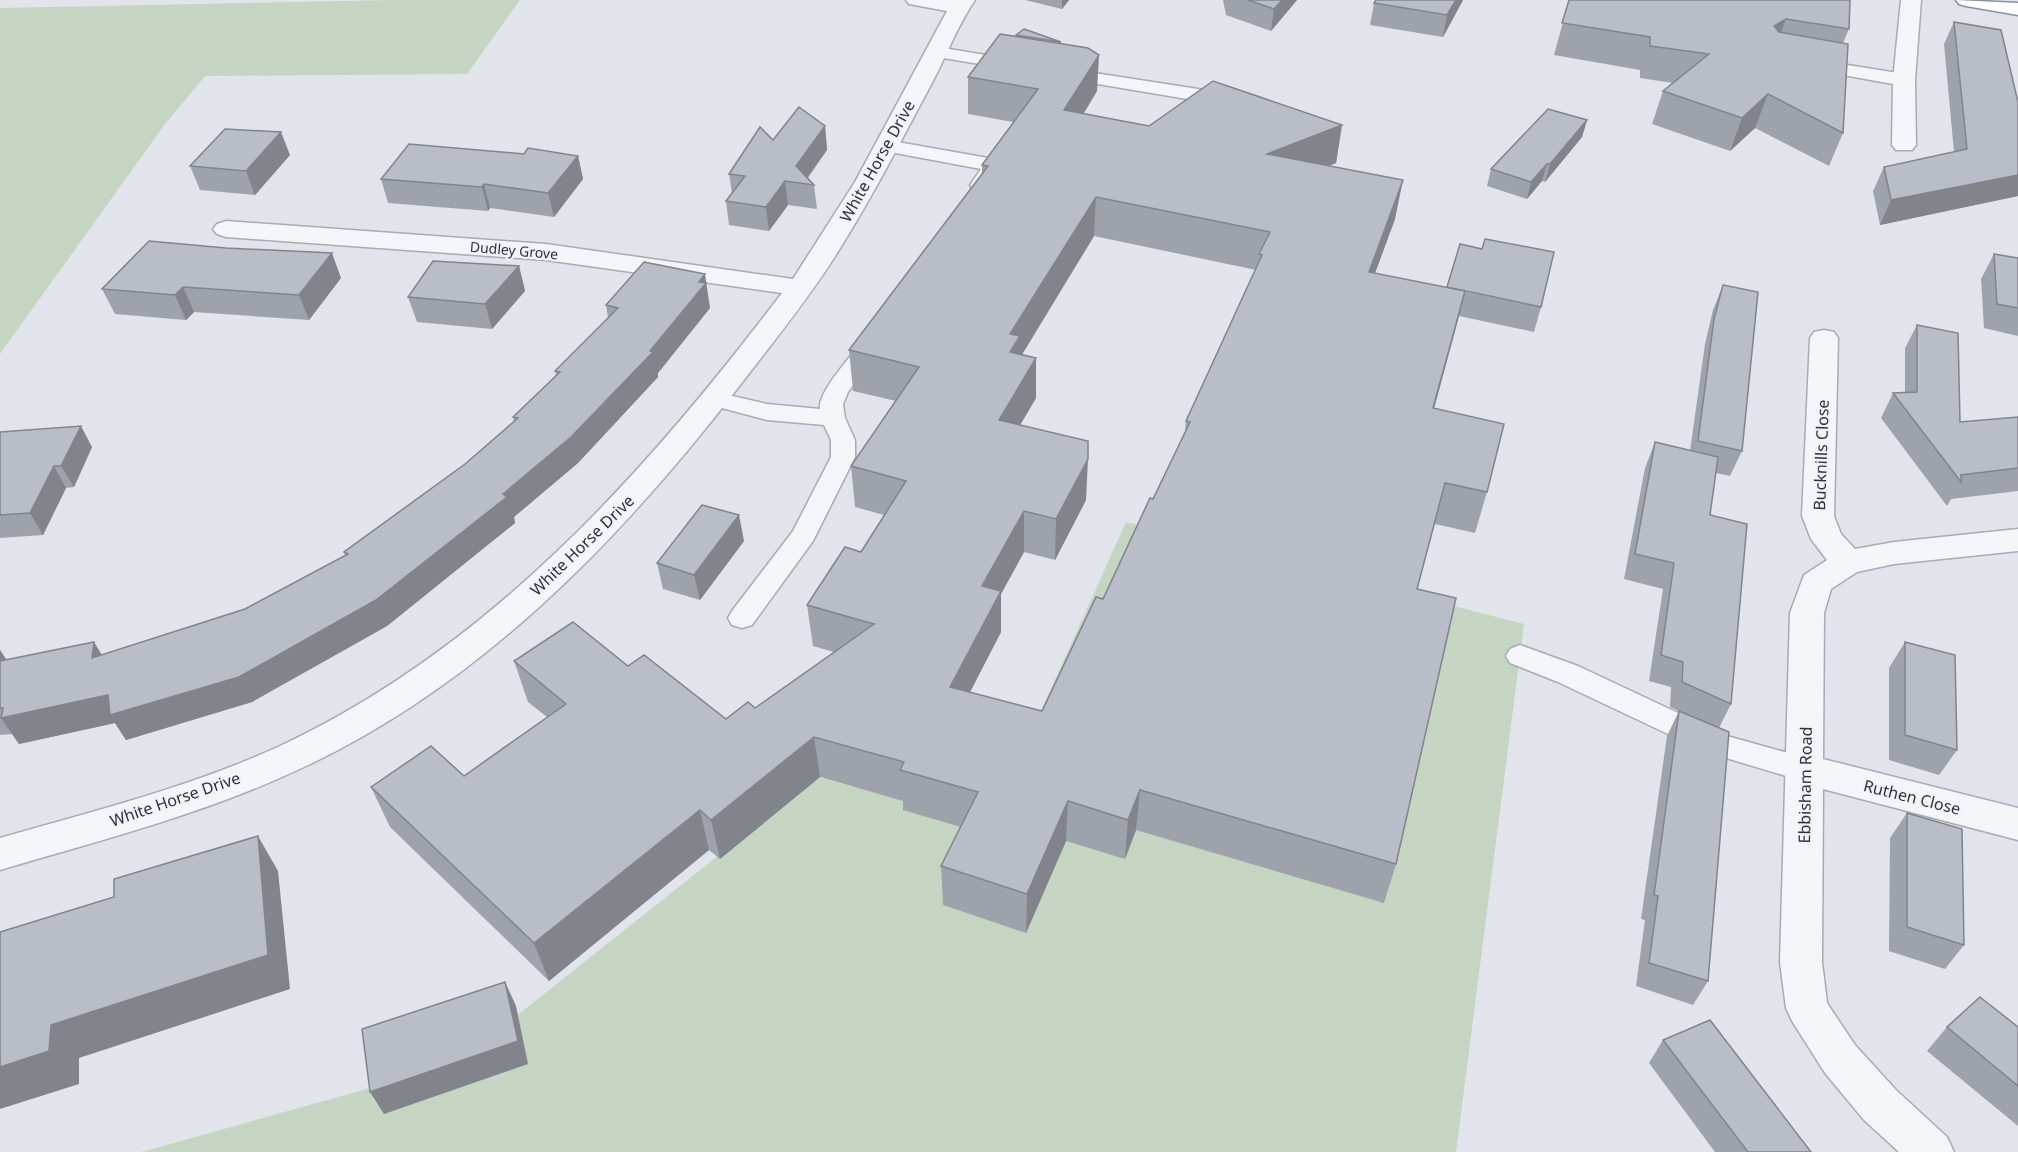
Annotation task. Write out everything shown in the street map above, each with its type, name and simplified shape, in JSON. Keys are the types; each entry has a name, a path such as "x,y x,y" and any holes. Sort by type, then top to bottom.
{"highway":[{"path":"1965,0 2018,9"}],"street":[{"path":"916,0 963,3"},
{"path":"1904,145 1904,80 1911,0"},
{"name":"White Horse Drive","path":"0,854 197,795 294,756 380,709 460,654 525,601 640,489 715,399 801,288 852,209 963,3"},
{"name":"Dudley Grove","path":"226,229 546,252 801,288"},
{"name":"Bucknills Close","path":"1824,338 1818,516 1827,539 1848,562"},
{"name":"Ebbisham Road","path":"1931,1152 1880,1105 1840,1059 1808,1008 1801,962 1807,613 1816,583 1848,562 1894,553 2018,540"},
{"name":"Ruthen Close","path":"1806,770 2018,824"}],"lane":[{"path":"937,52 1211,97"},
{"path":"1798,62 1904,80"},
{"path":"886,146 994,165 968,203"},
{"path":"742,618 804,535 843,457 843,440 833,418 831,404 837,392 888,323"},
{"path":"715,399 767,412 833,418"},
{"path":"1520,656 1556,667 1600,686 1707,741 1806,770"}],"green space":[{"path":"395,0 520,0 467,74 205,76 165,124 0,354 0,8"},
{"path":"1126,522 1524,624 1456,1152 142,1152 456,1064 817,777 990,824"}],"building":[{"path":"1248,0 1282,0 1274,9"},
{"path":"1376,0 1456,0 1447,15 1374,3"},
{"path":"1569,0 1850,0 1849,29 1786,19 1774,26 1779,32 1848,44 1843,133 1768,94 1742,118 1663,91 1709,54 1650,46 1650,37 1562,23"},
{"path":"1954,22 2001,30 2018,102 2018,175 1891,200 1884,167 1967,149"},
{"path":"1024,29 1061,42 1016,35"},
{"path":"1000,34 1088,48 1099,55 1064,110 1149,126 1213,81 1342,125 1267,154 1403,180 1369,272 1465,291 1433,408 1504,424 1487,492 1445,483 1417,589 1456,598 1396,864 1140,790 1128,820 1068,801 1027,894 941,866 978,792 900,770 904,762 814,737 711,820 700,810 534,943 371,787 431,746 464,776 566,704 514,661 573,622 628,666 644,655 726,719 748,702 755,708 874,624 807,605 845,547 861,552 906,481 851,466 919,367 849,350 988,166 982,165 1038,89 968,77","holes":["1096,197 1270,232 1259,254 1262,255 1186,421 1190,422 1153,499 1150,498 1103,599 1096,597 1042,711 950,687 1001,591 982,586 1024,511 1056,519 1088,459 1088,441 999,420 1036,358 1010,352 1020,336 1010,334"]},
{"path":"799,107 825,126 796,166 814,185 785,181 766,207 726,201 745,176 729,174 760,127 773,140"},
{"path":"1548,109 1587,120 1550,164 1547,164 1531,182 1491,169"},
{"path":"225,129 281,132 246,171 190,166"},
{"path":"409,144 524,154 528,148 578,156 548,193 484,184 482,187 381,179"},
{"path":"1485,239 1554,252 1541,307 1447,287 1460,244 1482,249"},
{"path":"149,241 226,248 332,253 299,295 183,287 175,295 102,289"},
{"path":"1994,254 2018,258 2018,308 1997,304"},
{"path":"433,261 519,266 485,304 408,297"},
{"path":"644,262 705,274 699,282 706,283 650,351 653,352 571,437 503,494 507,497 376,600 239,677 110,715 108,695 1,718 3,708 0,708 0,661 94,642 92,658 245,609 348,554 344,552 465,464 518,418 513,417 560,372 555,371 618,308 606,305"},
{"path":"1723,285 1758,292 1742,451 1698,441 1714,319"},
{"path":"1917,325 1958,333 1960,422 2018,417 2018,468 1961,475 1961,482 1893,393 1917,392"},
{"path":"81,426 61,466 54,466 30,513 0,515 0,432"},
{"path":"1655,442 1718,457 1710,515 1747,524 1731,704 1682,682 1683,662 1661,655 1674,563 1635,554"},
{"path":"702,505 739,515 694,575 657,563"},
{"path":"1905,642 1955,655 1957,750 1905,735"},
{"path":"1679,711 1729,732 1708,981 1649,963 1658,896 1654,895"},
{"path":"1907,813 1962,829 1964,945 1907,927"},
{"path":"258,836 268,955 51,1025 49,1051 0,1067 0,932 114,897 114,879"},
{"path":"505,982 518,1041 370,1092 362,1029"},
{"path":"1980,997 2018,1027 2018,1086 1947,1027"},
{"path":"1710,1020 1811,1152 1748,1152 1663,1040"}]}
